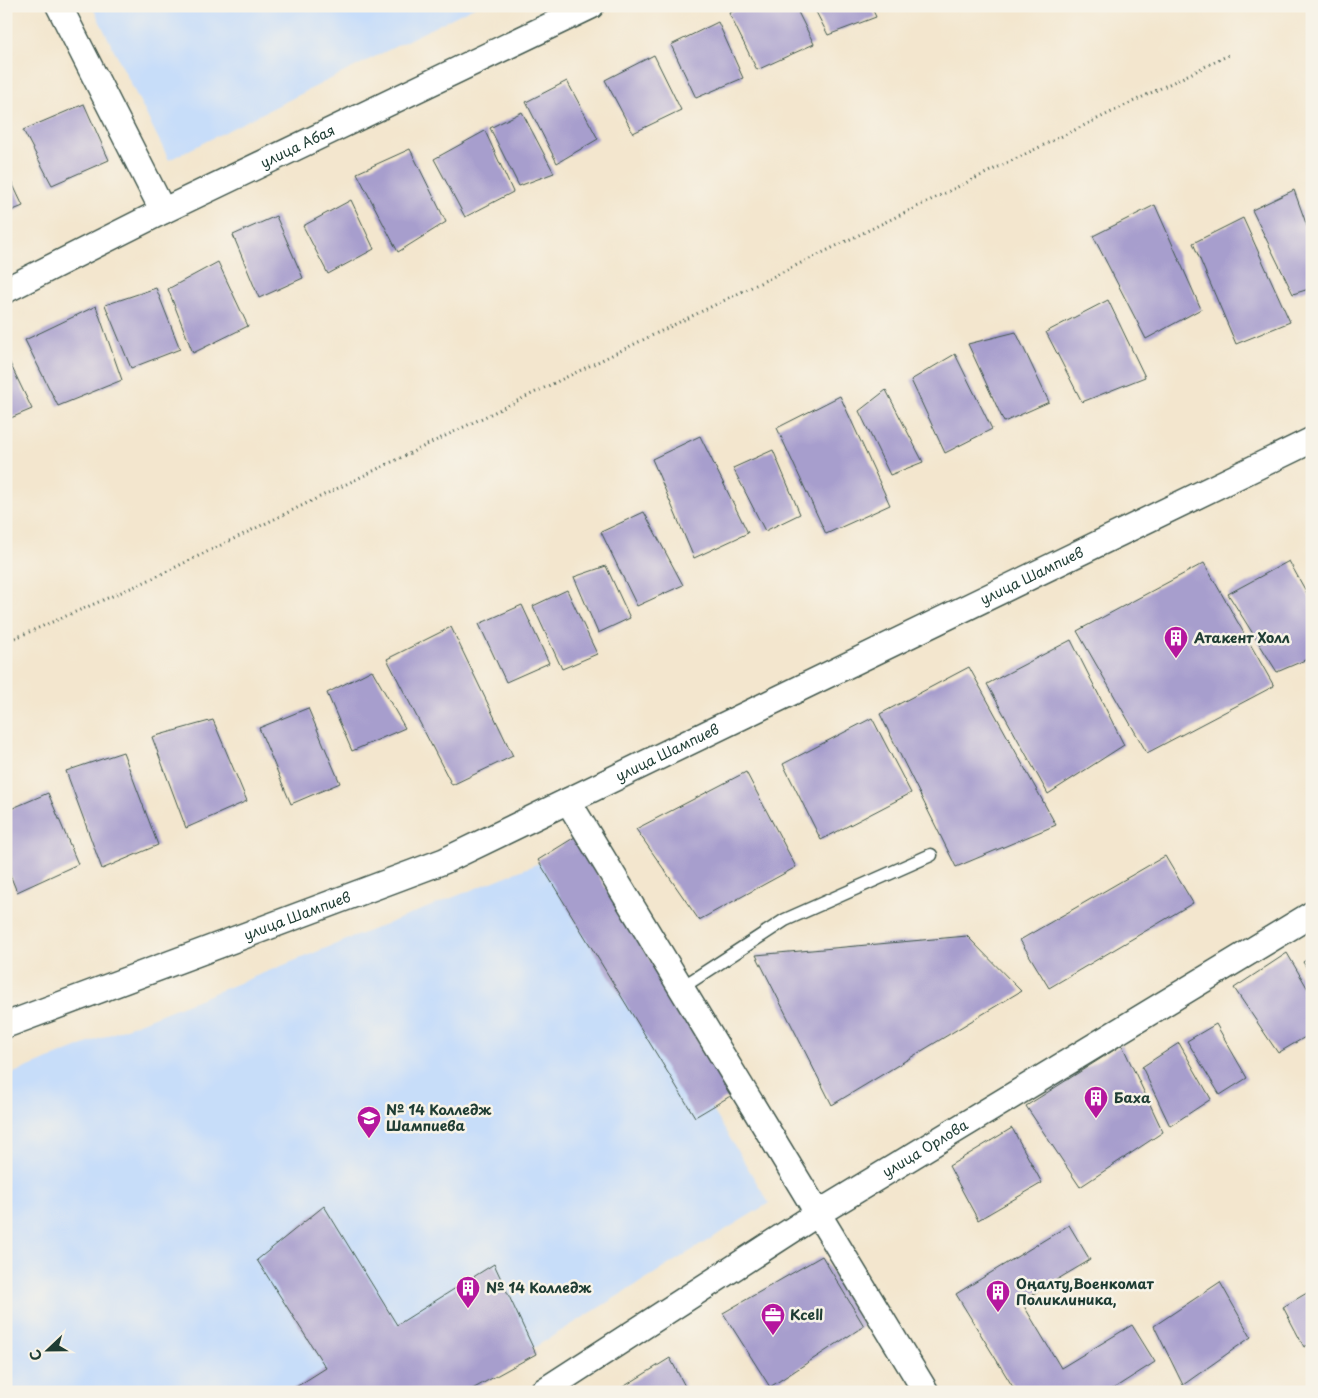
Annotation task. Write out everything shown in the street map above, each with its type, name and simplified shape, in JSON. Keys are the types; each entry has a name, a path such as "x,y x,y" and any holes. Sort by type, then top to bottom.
{"street":[{"path":"59,6 162,211"},
{"name":"улица Абая","path":"6,290 162,211 591,6"},
{"name":"улица Шампиев","path":"6,1026 444,861 1312,440"},
{"path":"568,801 926,1392"},
{"name":"улица Орлова","path":"542,1392 817,1214 1312,914"}],"lane":[{"path":"681,988 785,920 931,855"}],"path":[{"path":"6,642 156,577 1231,54"}],"shaded area":[{"path":"92,6 476,6 169,160"},
{"name":"№ 14 Колледж Шампиева","path":"559,855 769,1203 462,1392 6,1392 6,1076"}],"building":[{"path":"745,6 795,6 814,44 757,70 729,13"},
{"path":"813,6 871,6 876,17 828,35"},
{"path":"718,22 743,78 696,98 671,45"},
{"path":"654,55 681,110 633,133 605,80"},
{"path":"567,81 598,139 557,163 526,102"},
{"path":"84,104 109,160 52,185 23,130"},
{"path":"522,112 554,173 519,186 490,128"},
{"path":"485,131 513,192 465,217 434,159"},
{"path":"410,149 446,222 398,252 357,173"},
{"path":"6,170 23,206 6,213"},
{"path":"1294,190 1312,240 1312,288 1293,294 1252,210"},
{"path":"351,200 374,249 328,274 303,226"},
{"path":"1155,205 1201,309 1146,339 1093,236"},
{"path":"276,216 303,278 259,298 233,235"},
{"path":"1243,218 1290,322 1236,344 1193,243"},
{"path":"218,262 248,326 193,353 168,289"},
{"path":"156,288 180,349 131,368 105,305"},
{"path":"1108,300 1145,377 1082,402 1046,332"},
{"path":"96,306 122,380 58,406 25,340"},
{"path":"1016,332 1049,402 1004,422 968,344"},
{"path":"955,354 992,429 945,453 911,380"},
{"path":"6,355 32,409 6,420"},
{"path":"886,390 923,462 890,475 859,411"},
{"path":"840,396 890,505 826,534 777,428"},
{"path":"700,436 748,533 694,558 652,459"},
{"path":"773,450 800,514 765,531 733,468"},
{"path":"644,512 683,585 637,606 601,532"},
{"path":"1289,561 1312,602 1312,657 1277,672 1228,594"},
{"name":"Атакент Холл","path":"1204,563 1274,686 1147,753 1077,631"},
{"path":"606,566 630,618 598,633 574,577"},
{"path":"567,590 597,654 562,669 533,606"},
{"path":"522,605 549,663 506,682 479,624"},
{"path":"451,627 513,756 452,785 387,659"},
{"path":"1071,640 1124,745 1048,794 987,684"},
{"path":"969,667 1056,825 956,867 880,714"},
{"path":"372,670 405,728 352,751 327,693"},
{"path":"308,708 340,783 291,804 259,728"},
{"path":"872,718 911,793 821,840 783,764"},
{"path":"213,720 247,801 186,828 152,737"},
{"path":"123,752 158,845 102,869 66,771"},
{"path":"746,772 796,867 699,920 636,829"},
{"path":"48,793 78,864 17,892 6,865 6,811"},
{"path":"575,837 732,1095 695,1117 538,860"},
{"path":"1165,856 1193,903 1049,988 1020,940"},
{"path":"967,936 1021,991 832,1105 756,955"},
{"path":"1287,953 1312,996 1312,1033 1278,1053 1234,988"},
{"path":"1312,956 1312,976 1303,962"},
{"path":"1216,1024 1247,1078 1220,1095 1187,1041"},
{"path":"1179,1043 1211,1099 1170,1126 1142,1067"},
{"name":"Баха","path":"1122,1045 1163,1132 1080,1187 1026,1106"},
{"path":"1012,1128 1042,1183 978,1220 949,1166"},
{"path":"324,1206 397,1325 494,1264 536,1354 467,1392 288,1392 326,1368 257,1260"},
{"name":"Оңалту,Военкомат Поликлиника,","path":"1069,1225 1090,1260 1021,1301 1061,1368 1132,1325 1155,1362 1108,1392 1016,1392 956,1294"},
{"path":"822,1256 864,1326 770,1387 723,1313"},
{"path":"1220,1282 1251,1337 1183,1385 1154,1326"},
{"path":"1312,1290 1312,1343 1304,1347 1283,1307"},
{"path":"670,1358 688,1392 615,1392"}],"place":[{"name":"Атакент Холл","path":"1176,659"},
{"name":"Баха","path":"1096,1119"},
{"name":"№ 14 Колледж Шампиева","path":"369,1139"},
{"name":"№ 14 Колледж","path":"468,1309"},
{"name":"Оңалту,Военкомат Поликлиника,","path":"998,1313"},
{"name":"Kcell","path":"773,1336"}]}
